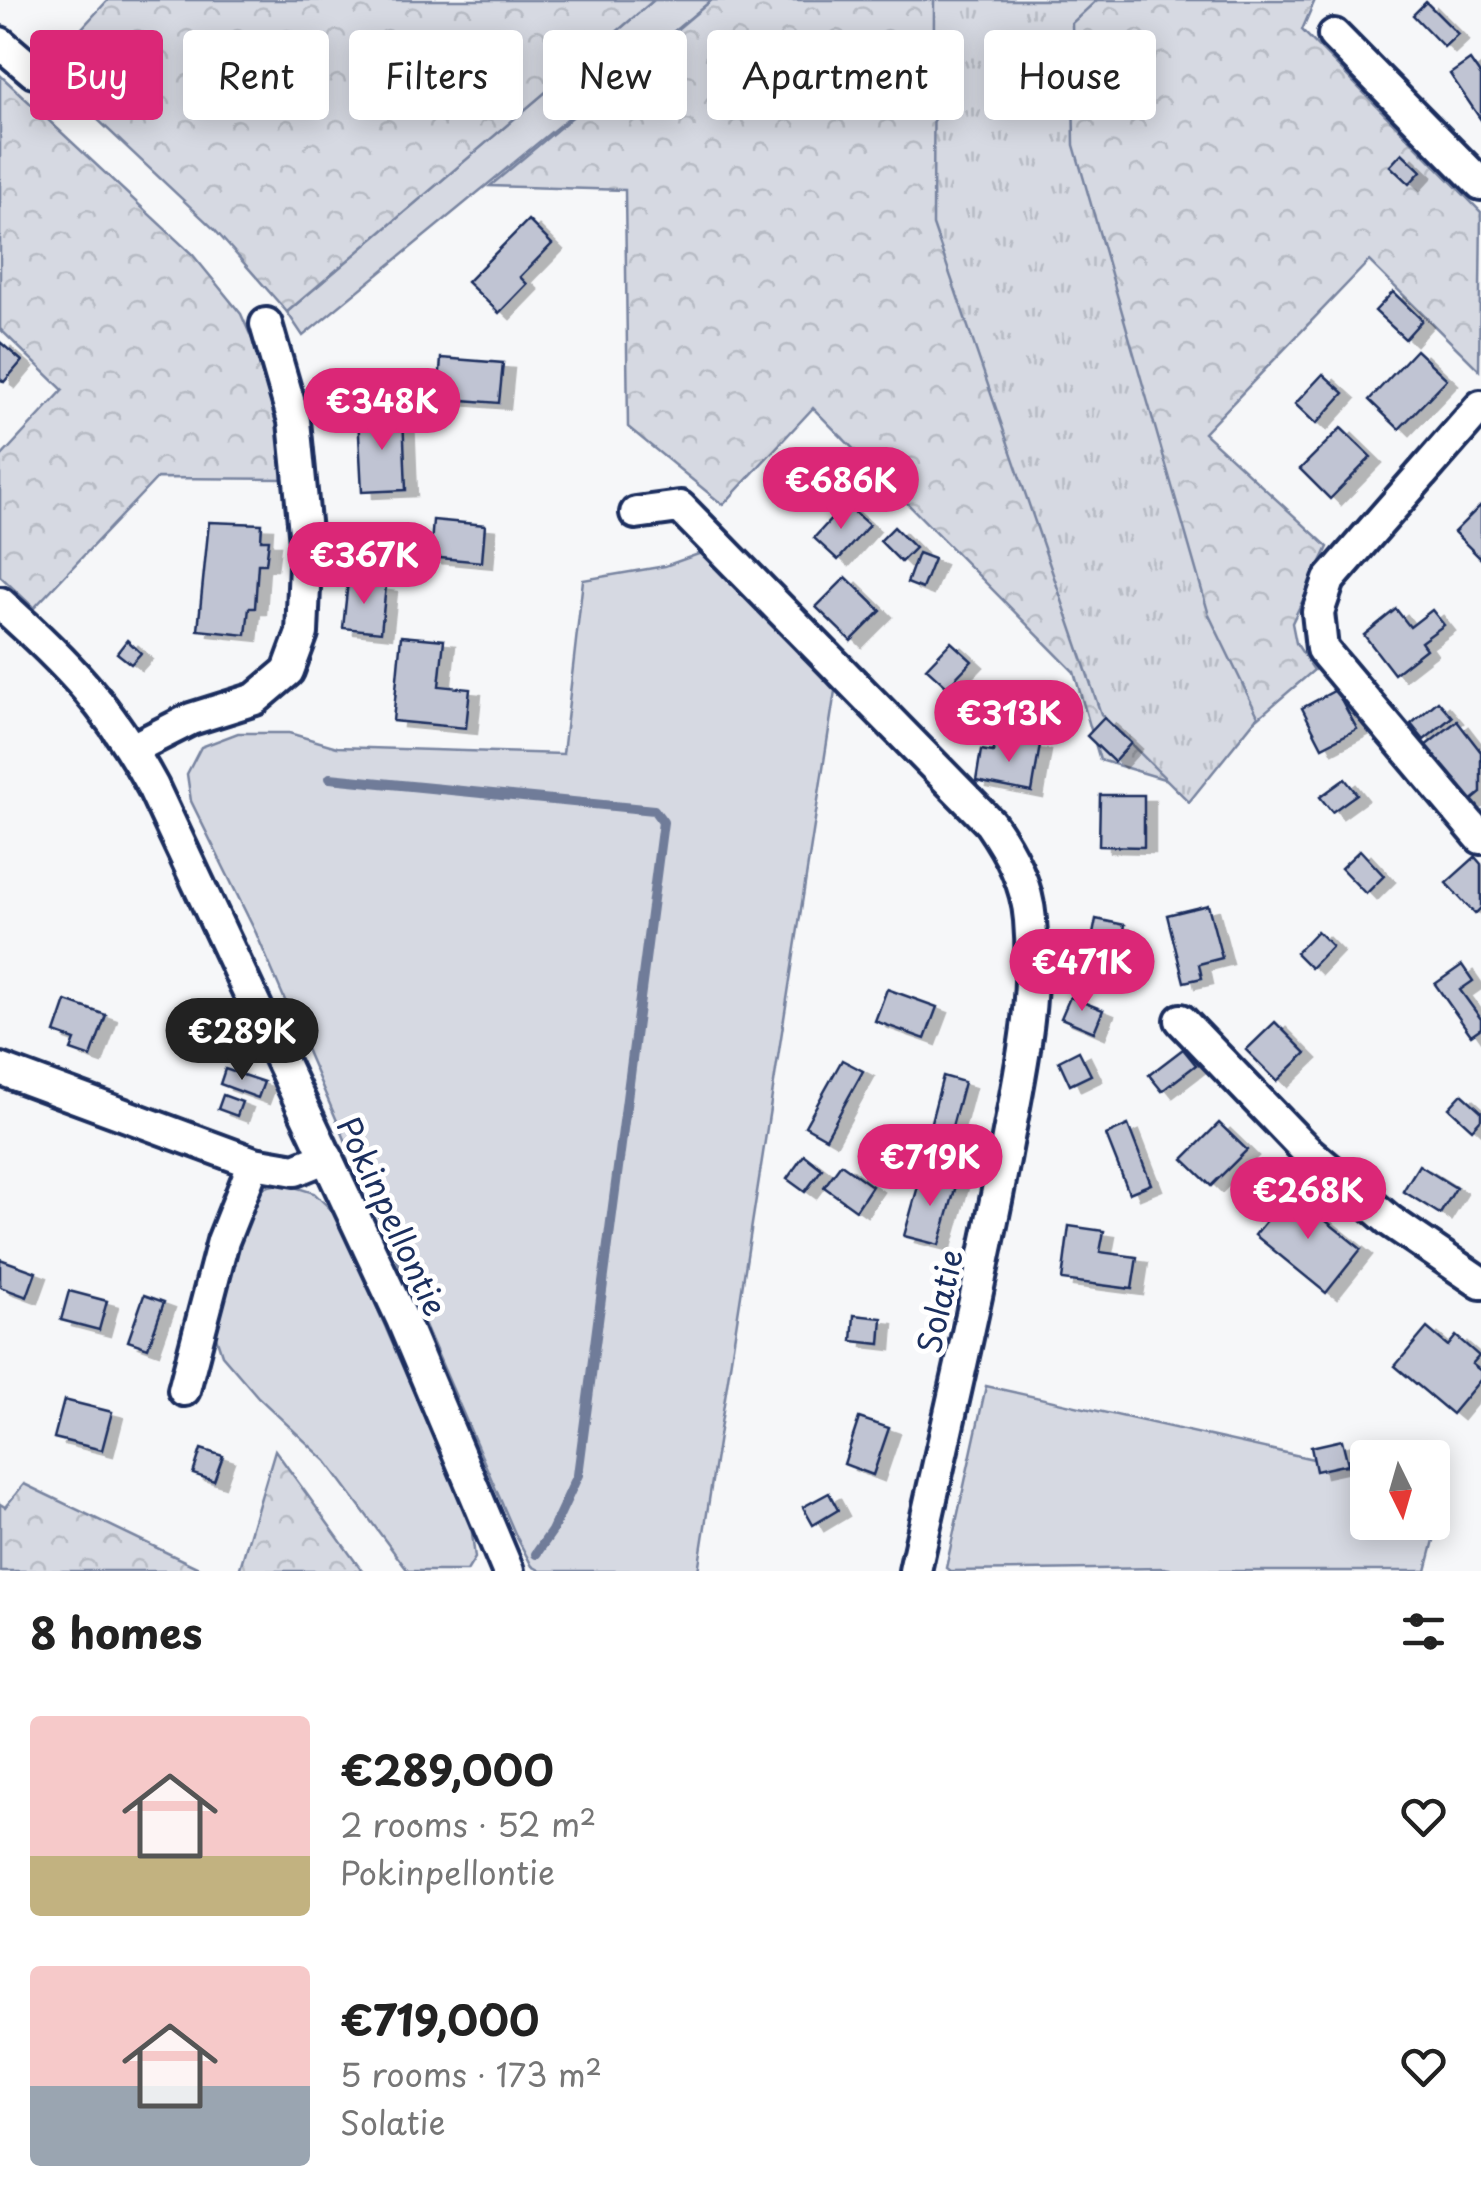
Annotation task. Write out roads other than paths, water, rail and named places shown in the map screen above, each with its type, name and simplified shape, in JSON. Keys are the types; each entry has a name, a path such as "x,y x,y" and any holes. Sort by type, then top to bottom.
{"street":[{"path":"1334,36 1481,184"},
{"path":"0,43 30,69"},
{"path":"132,749 191,719 255,699 288,671 302,633 306,542 294,420 266,324"},
{"path":"1481,406 1329,580 1318,612 1322,650 1481,838"},
{"name":"Solatie","path":"636,512 680,506 990,822 1010,852 1022,882 1030,917 1032,1006 982,1275 914,1571"},
{"name":"Pokinpellontie","path":"0,603 62,658 104,706 153,786 410,1337 508,1571"},
{"path":"1181,1020 1305,1149 1390,1220 1481,1284"},
{"path":"0,1069 254,1163 295,1170 328,1158"},
{"path":"184,1390 224,1241 254,1163"}],"waterway":[{"path":"330,778 654,810 663,822 578,1475 552,1531 536,1554"}]}
